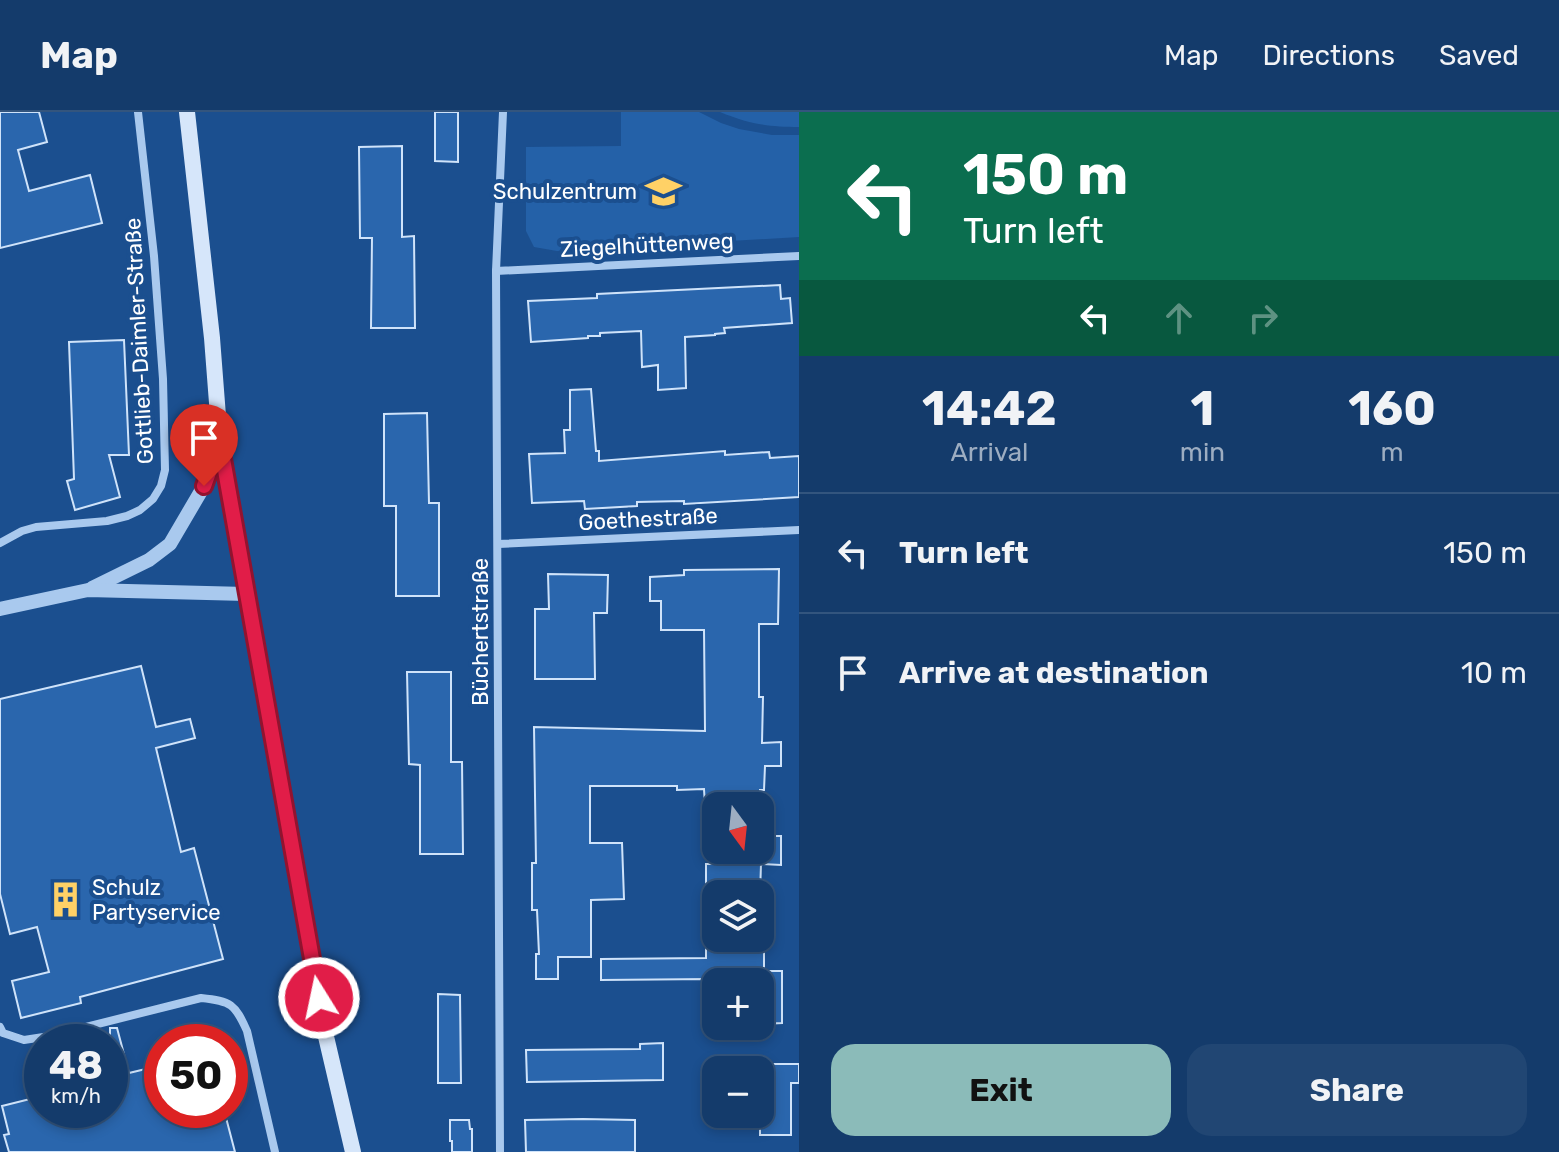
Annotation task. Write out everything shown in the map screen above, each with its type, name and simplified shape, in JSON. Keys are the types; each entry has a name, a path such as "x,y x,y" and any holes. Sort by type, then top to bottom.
{"main road":[{"path":"187,112 220,442 324,1028 353,1152"}],"street":[{"name":"Gottlieb-Daimler-Straße","path":"0,543 36,527 107,521 127,516 153,499 161,486 165,470 163,379 154,256 138,112"},
{"name":"Büchertstraße","path":"500,1152 496,271 503,112"},
{"name":"Ziegelhüttenweg","path":"496,271 799,256"},
{"path":"88,590 149,560 170,544 204,486 220,442"},
{"name":"Goethestraße","path":"498,544 799,530"},
{"path":"0,609 88,590 246,594"},
{"path":"0,1027 3,1033 24,1040 201,998 224,1000 239,1014 247,1031 275,1152"}],"shaded area":[{"name":"Schulzentrum","path":"621,112 699,112 739,129 772,135 799,135 799,237 557,251 534,247 526,231 526,147 621,146"},
{"path":"720,112 799,112 799,127 759,124"}],"building":[{"path":"0,112 39,112 47,142 18,150 29,191 90,175 102,223 0,248"},
{"path":"435,112 458,112 458,162 435,161"},
{"path":"402,146 402,237 414,236 415,328 371,328 372,238 360,238 359,147"},
{"path":"780,285 781,299 790,298 792,323 724,328 725,333 685,337 686,388 658,390 658,365 642,367 641,331 531,342 528,301 597,298 597,294"},
{"path":"124,340 129,455 109,455 120,497 75,510 67,481 74,479 69,342"},
{"path":"591,389 599,461 725,451 725,455 769,452 770,458 799,456 799,497 684,504 684,501 637,502 637,506 585,509 584,501 532,503 529,454 565,453 564,430 570,430 570,390"},
{"path":"427,413 429,503 439,503 439,596 396,596 396,506 384,506 384,414"},
{"path":"779,569 778,624 759,624 759,697 763,697 762,743 781,742 781,766 765,766 764,790 760,792 704,792 704,789 677,790 677,786 590,786 590,843 622,843 624,899 591,900 591,957 558,957 558,979 536,979 536,954 539,954 537,910 532,910 532,863 536,863 534,727 705,731 704,630 661,630 661,601 650,601 650,577 684,575 684,570"},
{"path":"548,574 608,575 607,613 594,613 595,679 535,679 535,609 549,609"},
{"path":"141,666 156,727 190,719 195,738 156,748 181,852 194,848 223,959 80,997 81,1003 21,1018 12,981 49,972 37,927 10,934 0,894 0,699"},
{"path":"407,672 451,672 451,762 462,762 463,854 420,854 420,765 409,764"},
{"path":"774,836 781,836 781,865 761,864 774,864"},
{"path":"706,864 761,864 760,880 706,880"},
{"path":"706,952 764,952 764,968 702,968 702,979 601,980 601,959 706,958"},
{"path":"774,971 782,971 782,1023 774,1023"},
{"path":"438,994 460,995 461,1083 438,1083"},
{"path":"663,1043 663,1080 527,1082 526,1050 640,1049 640,1044"},
{"path":"774,1064 799,1064 799,1083 791,1083 791,1135 760,1135 760,1128 774,1128"},
{"path":"128,1069 129,1073 144,1069 144,1128 229,1128 235,1152 9,1152 4,1135 9,1134 2,1106 24,1100 24,1128 128,1128"},
{"path":"450,1120 469,1120 472,1152 452,1152"},
{"path":"525,1120 635,1120 635,1152 526,1152"}],"place":[{"name":"Schulzentrum","path":"663,191"},
{"name":"Schulz Partyservice","path":"66,900"}],"route":[{"path":"204,486 220,442 319,998"}]}
